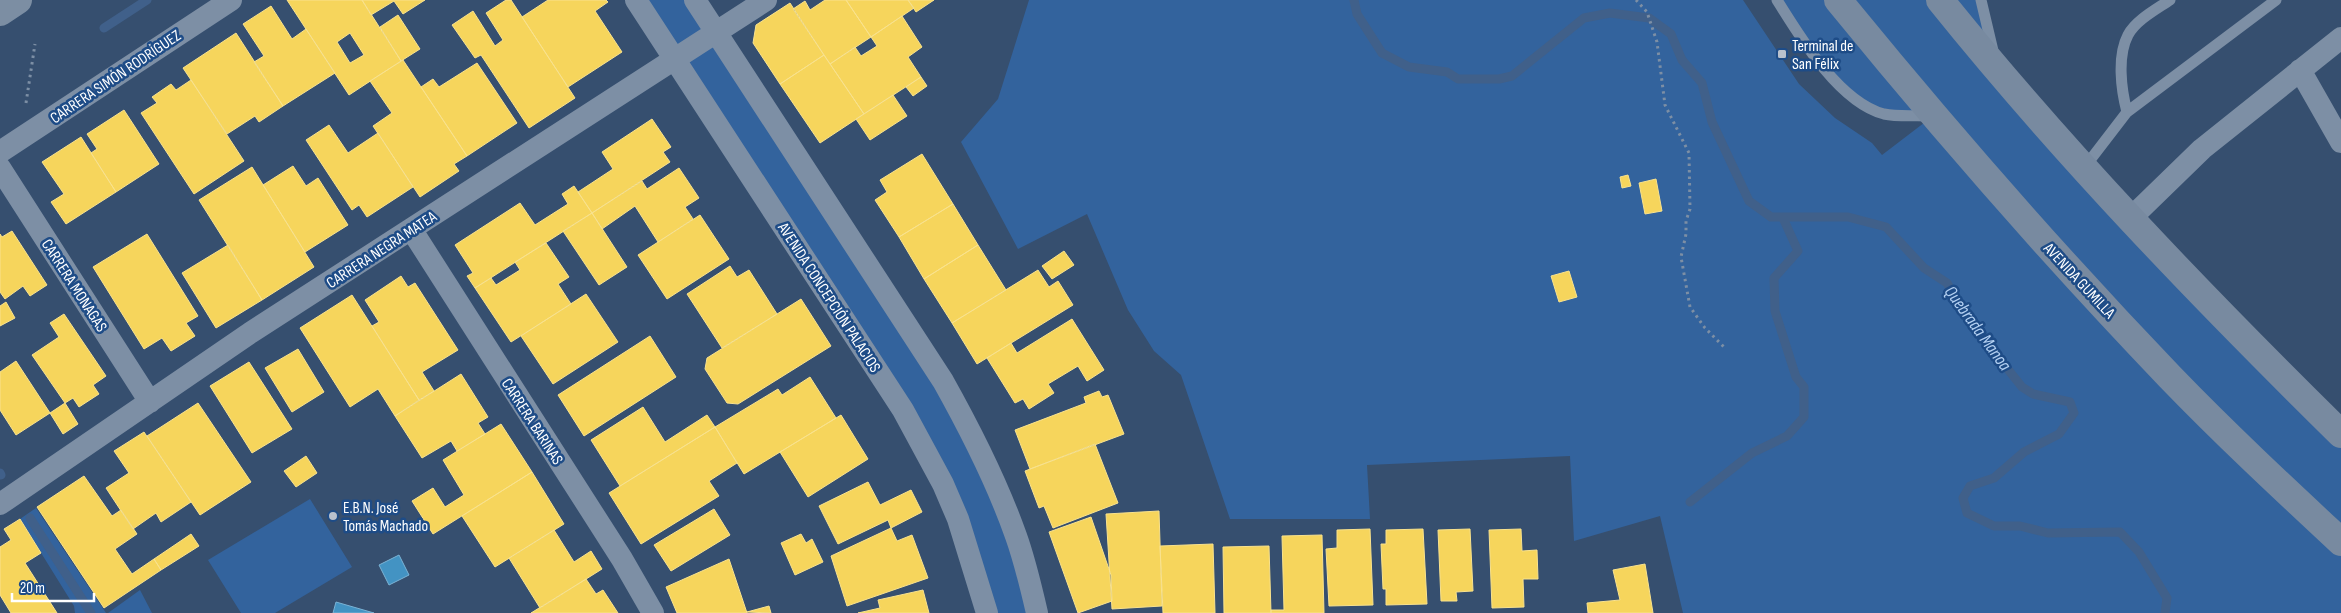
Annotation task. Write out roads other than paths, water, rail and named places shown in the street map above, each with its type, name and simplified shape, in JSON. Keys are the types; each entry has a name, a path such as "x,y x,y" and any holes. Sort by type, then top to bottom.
{"highway":[{"path":"0,12 18,0"}],"main road":[{"name":"AVENIDA GUMILLA","path":"1838,0 1934,116 2069,270 2171,378 2341,542"},
{"path":"1940,0 1997,69 2084,168 2271,365 2341,434"}],"street":[{"name":"CARRERA SIMÓN RODRÍGUEZ","path":"0,152 231,0"},
{"name":"AVENIDA CONCEPCIÓN PALACIOS","path":"636,0 903,410 928,453 958,518 986,613"},
{"path":"695,0 955,402 990,472 1006,511 1016,537 1037,613"},
{"name":"CARRERA NEGRA MATEA","path":"0,504 250,333 766,0"},
{"path":"2131,218 2202,149 2341,38"},
{"path":"2300,70 2341,142"},
{"name":"CARRERA MONAGAS","path":"0,168 150,402"},
{"name":"CARRERA BARINAS","path":"411,230 622,559 653,613"}],"lane":[{"path":"1777,0 1802,41 1841,87 1869,108 1886,114 1934,116"},
{"path":"1980,0 1997,69"},
{"path":"2126,112 2122,94 2122,57 2128,34 2143,19 2170,0"},
{"path":"2084,168 2126,112 2276,0"}],"waterway":[{"path":"104,28 147,0"},
{"name":"Quebrada Manoa","path":"1354,0 1357,14 1382,53 1409,67 1447,72 1458,79 1499,79 1512,76 1584,18 1610,13 1649,18 1671,34 1682,60 1702,83 1712,122 1749,201 1771,217 1848,217 1886,227 1924,268 1947,283 1967,318 2022,387 2033,394 2070,402 2074,413 2059,434 2024,452 1994,478 1970,486 1963,498 1967,513 1994,526 2020,526 2048,533 2120,532 2139,552 2167,598 2165,613"},
{"path":"1690,502 1752,453 1787,436 1804,417 1804,387 1796,377 1775,311 1774,278 1798,251 1783,218"},
{"path":"30,518 91,613"}],"place":[{"name":"Terminal de San Félix","path":"1782,54"},
{"name":"E.B.N. José Tomás Machado","path":"333,516"}]}
